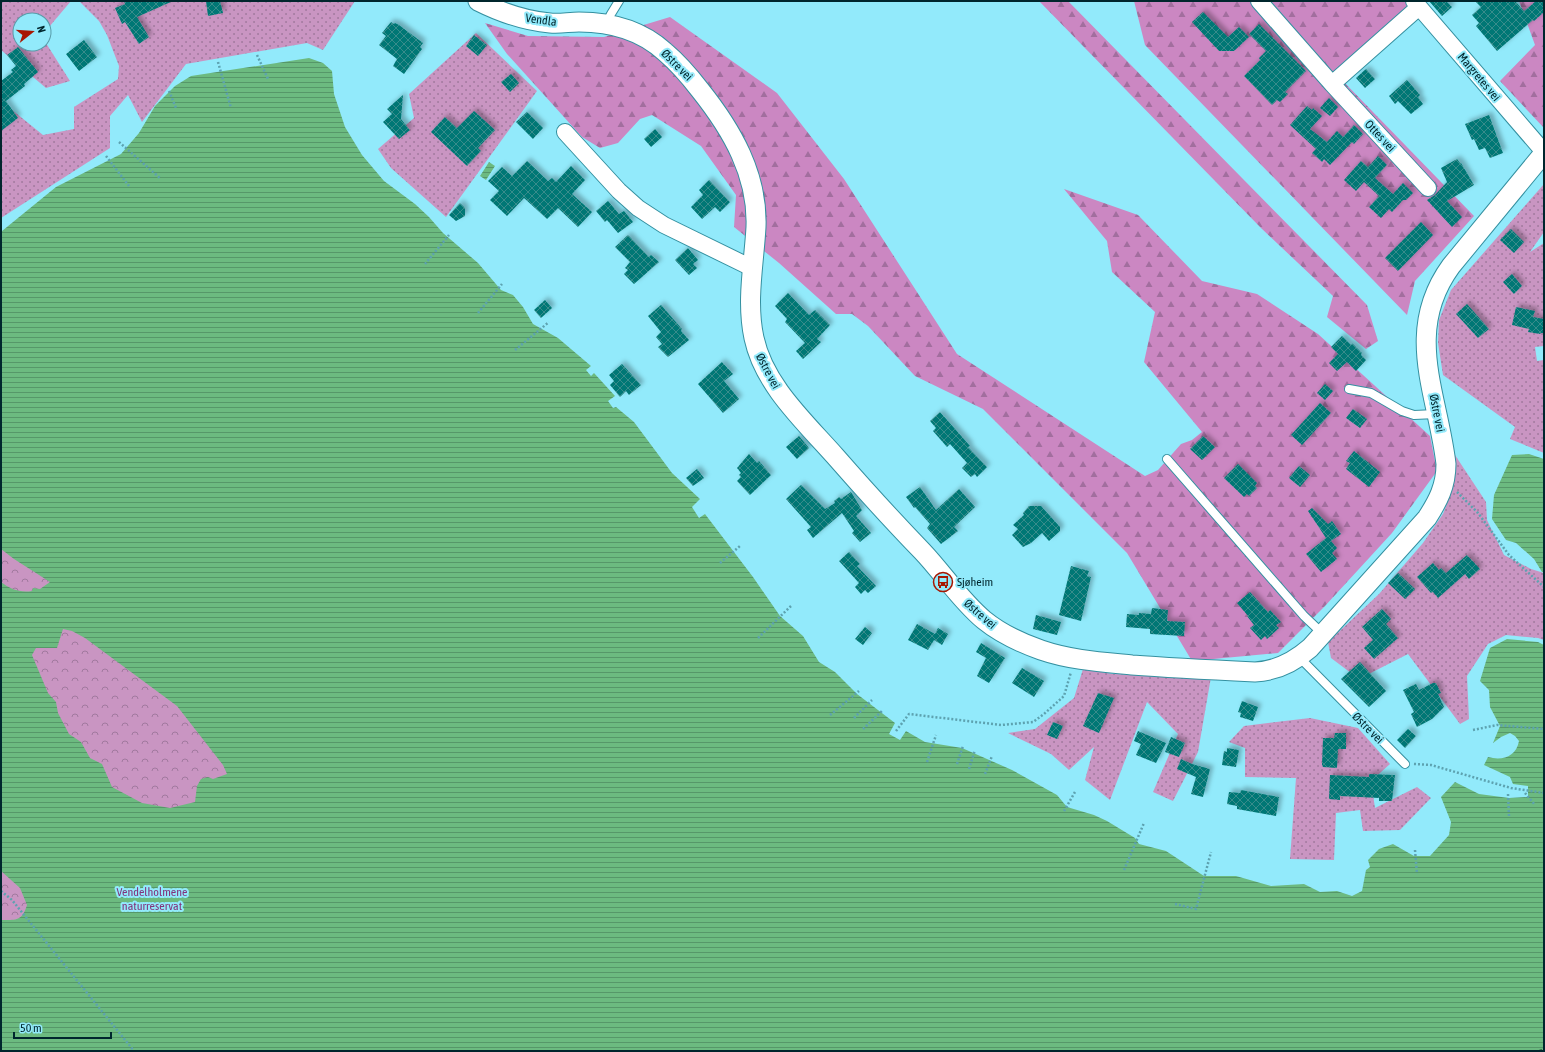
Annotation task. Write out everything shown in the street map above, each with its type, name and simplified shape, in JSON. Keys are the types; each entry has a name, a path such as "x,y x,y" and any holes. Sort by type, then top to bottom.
{"street":[{"name":"Vendla","path":"478,1 516,16 548,23 594,22 606,24"},
{"name":"Ottes vei","path":"1259,1 1332,84 1428,188"},
{"path":"1332,84 1417,4"},
{"name":"Margretes vei","path":"1417,4 1544,153"},
{"name":"Østre vei","path":"606,24 634,31 656,44 666,52 691,78 709,101 727,127 745,163 753,190 756,219 750,309 751,325 757,352 770,379 797,414 872,498 923,552 970,607 985,621 1027,645 1075,659 1140,665 1255,672 1283,666 1299,657 1323,634 1426,518 1437,502 1444,481 1446,464 1436,414 1425,344 1428,313 1434,295 1451,266 1544,153"},
{"path":"565,132 619,191 638,208 664,225 752,268"}],"lane":[{"path":"606,24 619,1"},
{"path":"1349,389 1371,392 1402,410 1414,415 1436,414"},
{"path":"1167,459 1304,616 1323,634"},
{"name":"Østre vei","path":"1299,657 1405,764"}],"path":[{"path":"257,55 268,79"},
{"path":"218,62 231,108"},
{"path":"169,91 176,108"},
{"path":"119,142 161,179"},
{"path":"106,156 129,186"},
{"path":"424,264 449,235"},
{"path":"478,313 502,284"},
{"path":"515,350 548,322"},
{"path":"1444,481 1478,513 1509,555 1544,587"},
{"path":"720,563 740,546"},
{"path":"758,638 791,606"},
{"path":"896,731 910,714 1001,725 1033,722 1064,696 1075,659"},
{"path":"830,715 859,691"},
{"path":"854,718 872,700"},
{"path":"863,729 883,710"},
{"path":"1473,730 1497,726 1544,729"},
{"path":"927,762 936,735"},
{"path":"957,764 963,746"},
{"path":"968,768 975,750"},
{"path":"985,774 992,756"},
{"path":"1405,764 1431,765 1511,788 1544,793"},
{"path":"1064,811 1075,792"},
{"path":"1525,793 1535,805"},
{"path":"1508,794 1509,816"},
{"path":"1124,870 1144,823"},
{"path":"1415,850 1417,874"},
{"path":"1175,904 1196,909 1211,852"},
{"path":"1,891 12,900 134,1051"}],"green space":[{"path":"1,1 71,1 52,24 52,12 12,12 12,52 52,52 70,81 46,88 1,50"},
{"path":"79,1 355,1 323,50 307,43 186,64 142,122 128,95 110,116 110,148 1,218 1,101 43,135 74,129 74,107 118,79 119,66 107,35 99,21"},
{"path":"1039,1 1068,1 1367,305 1378,341 1366,349 1327,317 1333,296 1261,228"},
{"path":"1134,1 1416,1 1339,77 1474,216 1415,281 1407,315 1145,45"},
{"path":"1519,1 1544,1 1544,128 1500,81 1535,45"},
{"path":"670,17 777,93 844,179 957,354 1145,476 1158,470 1181,444 1192,440 1202,432 1144,362 1155,312 1112,272 1107,241 1064,189 1138,215 1202,281 1257,294 1318,334 1430,436 1437,471 1392,533 1325,606 1278,653 1192,661 1127,553 983,409 915,376 868,326 852,314 836,314 779,263 734,227 736,195 701,146 652,115 640,119 618,143 600,148 582,137 507,54 485,23 528,36 604,37"},
{"path":"476,33 537,91 446,217 391,168 378,149 414,118 409,94"},
{"path":"1544,184 1544,232 1530,252 1544,243 1544,346 1535,347 1537,361 1544,360 1544,453 1510,439 1515,427 1443,375 1438,343 1439,320 1451,290"},
{"path":"1455,455 1486,502 1487,520 1504,555 1531,569 1544,573 1544,640 1538,638 1506,635 1488,644 1467,676 1469,719 1460,724 1408,654 1359,679 1331,658 1328,642 1379,594 1423,543 1443,514 1453,488"},
{"name":"Vendelholmene naturreservat","path":"1,514 290,827 1,1051"},
{"path":"1083,669 1113,674 1211,677 1198,752 1173,801 1153,792 1178,734 1147,702 1110,800 1085,780 1094,747 1069,770 1051,754 1008,733 1035,729 1074,698"},
{"path":"1310,718 1358,728 1390,764 1371,781 1375,808 1417,787 1431,798 1400,830 1363,831 1360,810 1336,813 1334,860 1290,859 1296,778 1245,777 1245,748 1229,742 1244,726"}],"shaded area":[{"path":"309,58 323,63 332,71 334,94 345,127 362,155 384,181 415,204 443,233 478,263 501,290 513,295 523,307 533,324 558,338 591,366 586,370 591,376 594,373 615,396 608,401 613,408 616,407 634,422 672,473 700,499 692,507 699,518 705,514 753,577 780,616 803,636 819,662 835,672 857,694 895,723 889,734 900,740 906,731 925,742 962,748 1012,770 1057,795 1067,807 1094,815 1107,821 1135,838 1139,844 1166,851 1204,876 1236,876 1271,886 1304,884 1320,892 1337,891 1352,896 1362,891 1366,870 1370,867 1368,860 1379,849 1393,844 1414,856 1430,856 1449,835 1451,822 1441,797 1455,782 1479,794 1509,798 1528,797 1528,786 1513,784 1510,777 1484,765 1488,757 1503,758 1512,754 1515,751 1519,741 1510,733 1493,743 1500,726 1490,707 1489,690 1480,681 1490,648 1507,639 1538,642 1544,645 1544,1051 1,1051 1,920 11,920 21,917 27,905 20,888 1,871 1,582 15,590 32,591 33,588 40,589 50,582 1,549 2,231 56,187 121,154 139,133 155,106 175,86 191,76","holes":["63,629 72,631 85,638 177,706 223,765 227,774 213,779 208,777 201,779 197,786 195,802 170,808 142,803 112,787 102,764 90,758 81,742 69,734 58,713 56,702 48,693 32,655 36,648 57,648"]},
{"path":"489,162 495,166 486,180 480,176"},
{"path":"1529,454 1544,459 1544,572 1542,572 1534,559 1516,543 1506,540 1492,519 1494,495 1512,455"}],"building":[{"path":"124,1 173,1 137,17 149,37 139,44 125,22 122,24 115,8 125,4"},
{"path":"206,1 220,1 223,13 208,16"},
{"path":"1429,1 1446,1 1452,7 1442,16"},
{"path":"1475,1 1515,1 1524,11 1536,1 1544,1 1544,12 1497,51 1476,26 1479,23 1472,15 1481,7"},
{"path":"1203,12 1228,37 1239,27 1249,37 1234,51 1219,51 1192,22"},
{"path":"391,22 399,25 423,43 420,47 422,49 404,74 393,66 397,59 379,45 386,36 382,33"},
{"path":"1259,24 1306,71 1285,92 1288,94 1280,102 1277,100 1272,105 1244,76 1260,60 1259,58 1266,51 1249,34"},
{"path":"474,35 487,45 478,56 466,46"},
{"path":"84,40 97,57 79,71 66,54"},
{"path":"12,51 22,52 38,72 24,84 25,86 6,101 18,118 1,131 1,81 13,72 11,70 16,66 7,55"},
{"path":"1366,69 1375,79 1365,88 1356,78"},
{"path":"511,74 519,83 510,92 501,82"},
{"path":"1407,80 1420,95 1418,97 1423,104 1411,114 1398,101 1395,104 1389,96"},
{"path":"403,95 401,119 410,130 399,139 383,122 392,114 387,109"},
{"path":"1329,98 1338,107 1330,116 1320,108"},
{"path":"1307,106 1312,110 1313,108 1322,116 1310,129 1327,142 1337,131 1343,137 1354,125 1363,134 1354,144 1352,142 1330,165 1324,159 1322,162 1312,153 1316,149 1290,125"},
{"path":"474,111 495,130 478,148 481,151 467,166 431,132 445,117 457,128"},
{"path":"527,112 543,128 533,139 516,122"},
{"path":"1489,115 1503,153 1490,158 1485,148 1479,150 1474,139 1472,140 1465,124"},
{"path":"655,129 662,137 651,147 644,139"},
{"path":"1378,156 1387,165 1375,178 1393,194 1403,183 1413,193 1406,200 1403,200 1392,212 1389,209 1381,218 1369,207 1379,196 1364,182 1356,191 1344,180 1361,161 1368,167"},
{"path":"1457,159 1474,185 1447,201 1462,217 1452,227 1427,200 1435,195 1447,182 1441,168"},
{"path":"527,161 548,181 552,178 556,182 571,166 585,180 572,194 592,212 578,227 558,208 547,219 524,198 507,216 490,200 499,191 488,181 502,167 512,176"},
{"path":"709,180 730,202 720,212 715,207 702,219 691,207 703,195 699,190"},
{"path":"608,201 619,214 624,211 633,222 618,233 607,220 605,222 596,211"},
{"path":"460,203 465,208 465,216 456,221 449,215"},
{"path":"1421,222 1433,235 1398,271 1385,258"},
{"path":"1511,229 1524,242 1514,253 1500,240"},
{"path":"628,235 649,257 651,255 659,262 634,284 624,274 628,270 625,268 630,262 615,247"},
{"path":"688,248 698,260 693,264 697,268 689,275 675,260"},
{"path":"1512,274 1522,286 1514,294 1503,282"},
{"path":"788,293 809,315 815,310 830,325 817,339 821,342 803,359 796,351 805,343 785,322 787,319 775,306"},
{"path":"545,300 552,308 541,318 534,310"},
{"path":"1467,304 1489,329 1478,338 1456,314"},
{"path":"661,305 682,329 681,331 689,340 668,357 658,347 662,344 656,337 661,332 648,316"},
{"path":"1516,307 1535,311 1533,317 1544,319 1544,333 1540,334 1528,332 1529,329 1512,325"},
{"path":"1342,336 1362,353 1361,355 1366,360 1356,371 1347,362 1337,371 1329,363 1338,354 1331,347"},
{"path":"722,362 733,374 724,381 739,399 723,413 698,384"},
{"path":"622,364 641,385 629,395 626,391 620,397 610,385 614,381 609,375"},
{"path":"1325,384 1333,391 1325,400 1317,393"},
{"path":"1320,403 1331,413 1302,445 1291,435"},
{"path":"1353,409 1367,419 1360,428 1346,418"},
{"path":"940,412 970,446 968,447 987,467 977,477 975,474 971,477 962,468 967,463 950,444 947,447 933,431 936,428 930,421"},
{"path":"799,436 809,448 797,459 786,447"},
{"path":"1203,436 1215,447 1202,460 1190,449"},
{"path":"1354,451 1380,472 1369,487 1346,469 1350,463 1346,461"},
{"path":"749,454 757,463 759,461 771,475 750,495 737,481 741,477 739,475 741,473 737,468"},
{"path":"1238,464 1257,483 1255,486 1257,488 1249,496 1247,494 1244,497 1224,478"},
{"path":"1299,466 1310,475 1300,487 1289,478"},
{"path":"697,469 704,478 693,486 686,478"},
{"path":"801,485 825,509 835,503 834,501 839,497 841,499 851,492 862,510 856,516 871,533 860,542 852,533 854,531 842,513 813,538 807,530 811,527 786,499"},
{"path":"920,487 936,510 959,489 975,507 954,527 958,531 941,544 927,528 930,524 915,507 914,508 906,497"},
{"path":"1029,506 1041,506 1060,527 1060,531 1049,541 1042,533 1031,543 1023,547 1012,535 1018,529 1013,525 1024,515 1023,513"},
{"path":"1312,508 1328,524 1332,521 1341,534 1331,541 1337,548 1332,553 1337,559 1321,572 1306,554 1326,538 1308,511"},
{"path":"849,552 860,564 857,566 876,586 868,593 865,590 861,594 855,587 859,583 839,561"},
{"path":"1467,555 1480,569 1469,579 1465,574 1438,598 1433,592 1431,593 1417,577 1433,563 1439,570 1441,568 1446,573"},
{"path":"1071,566 1089,571 1087,576 1091,577 1081,621 1059,615"},
{"path":"1398,573 1415,589 1405,599 1388,583"},
{"path":"1250,592 1268,612 1270,610 1281,622 1276,625 1279,628 1267,639 1265,636 1261,640 1250,628 1254,625 1237,603"},
{"path":"1152,608 1168,610 1167,621 1185,622 1184,636 1150,634 1150,629 1126,627 1127,614 1151,614"},
{"path":"1382,609 1391,619 1386,624 1398,638 1374,659 1364,648 1373,640 1362,627"},
{"path":"1036,615 1061,622 1057,635 1033,629"},
{"path":"917,624 935,634 938,628 948,634 942,645 934,640 928,650 908,640"},
{"path":"865,627 872,633 863,645 855,639"},
{"path":"981,643 1005,658 989,683 977,676 986,658 976,652"},
{"path":"1360,662 1386,691 1369,707 1341,679"},
{"path":"1022,668 1044,681 1034,697 1012,683"},
{"path":"1436,683 1441,693 1438,694 1444,707 1432,719 1417,727 1411,714 1414,712 1403,690 1416,684 1419,690"},
{"path":"1098,693 1114,698 1099,733 1083,726"},
{"path":"1242,701 1258,707 1253,721 1240,717 1241,713 1238,712"},
{"path":"1053,722 1063,726 1057,739 1047,735"},
{"path":"1408,729 1416,736 1405,748 1397,740"},
{"path":"1138,731 1166,743 1156,763 1136,755 1141,744 1134,741"},
{"path":"1335,733 1346,733 1346,749 1338,749 1337,768 1323,767 1323,738 1334,738"},
{"path":"1171,737 1185,743 1179,757 1165,752"},
{"path":"1227,748 1239,750 1236,767 1222,765 1224,751 1227,752"},
{"path":"1181,759 1210,769 1203,797 1191,794 1196,777 1177,769"},
{"path":"1369,774 1395,775 1392,801 1379,801 1379,798 1340,796 1340,800 1329,799 1330,775 1369,777"},
{"path":"1241,790 1279,797 1276,816 1237,809 1237,806 1227,804 1229,792 1240,793"}],"ferry route":[{"path":"1537,1051 1544,1049"}],"place":[{"name":"Sjøheim","path":"943,582"}]}
